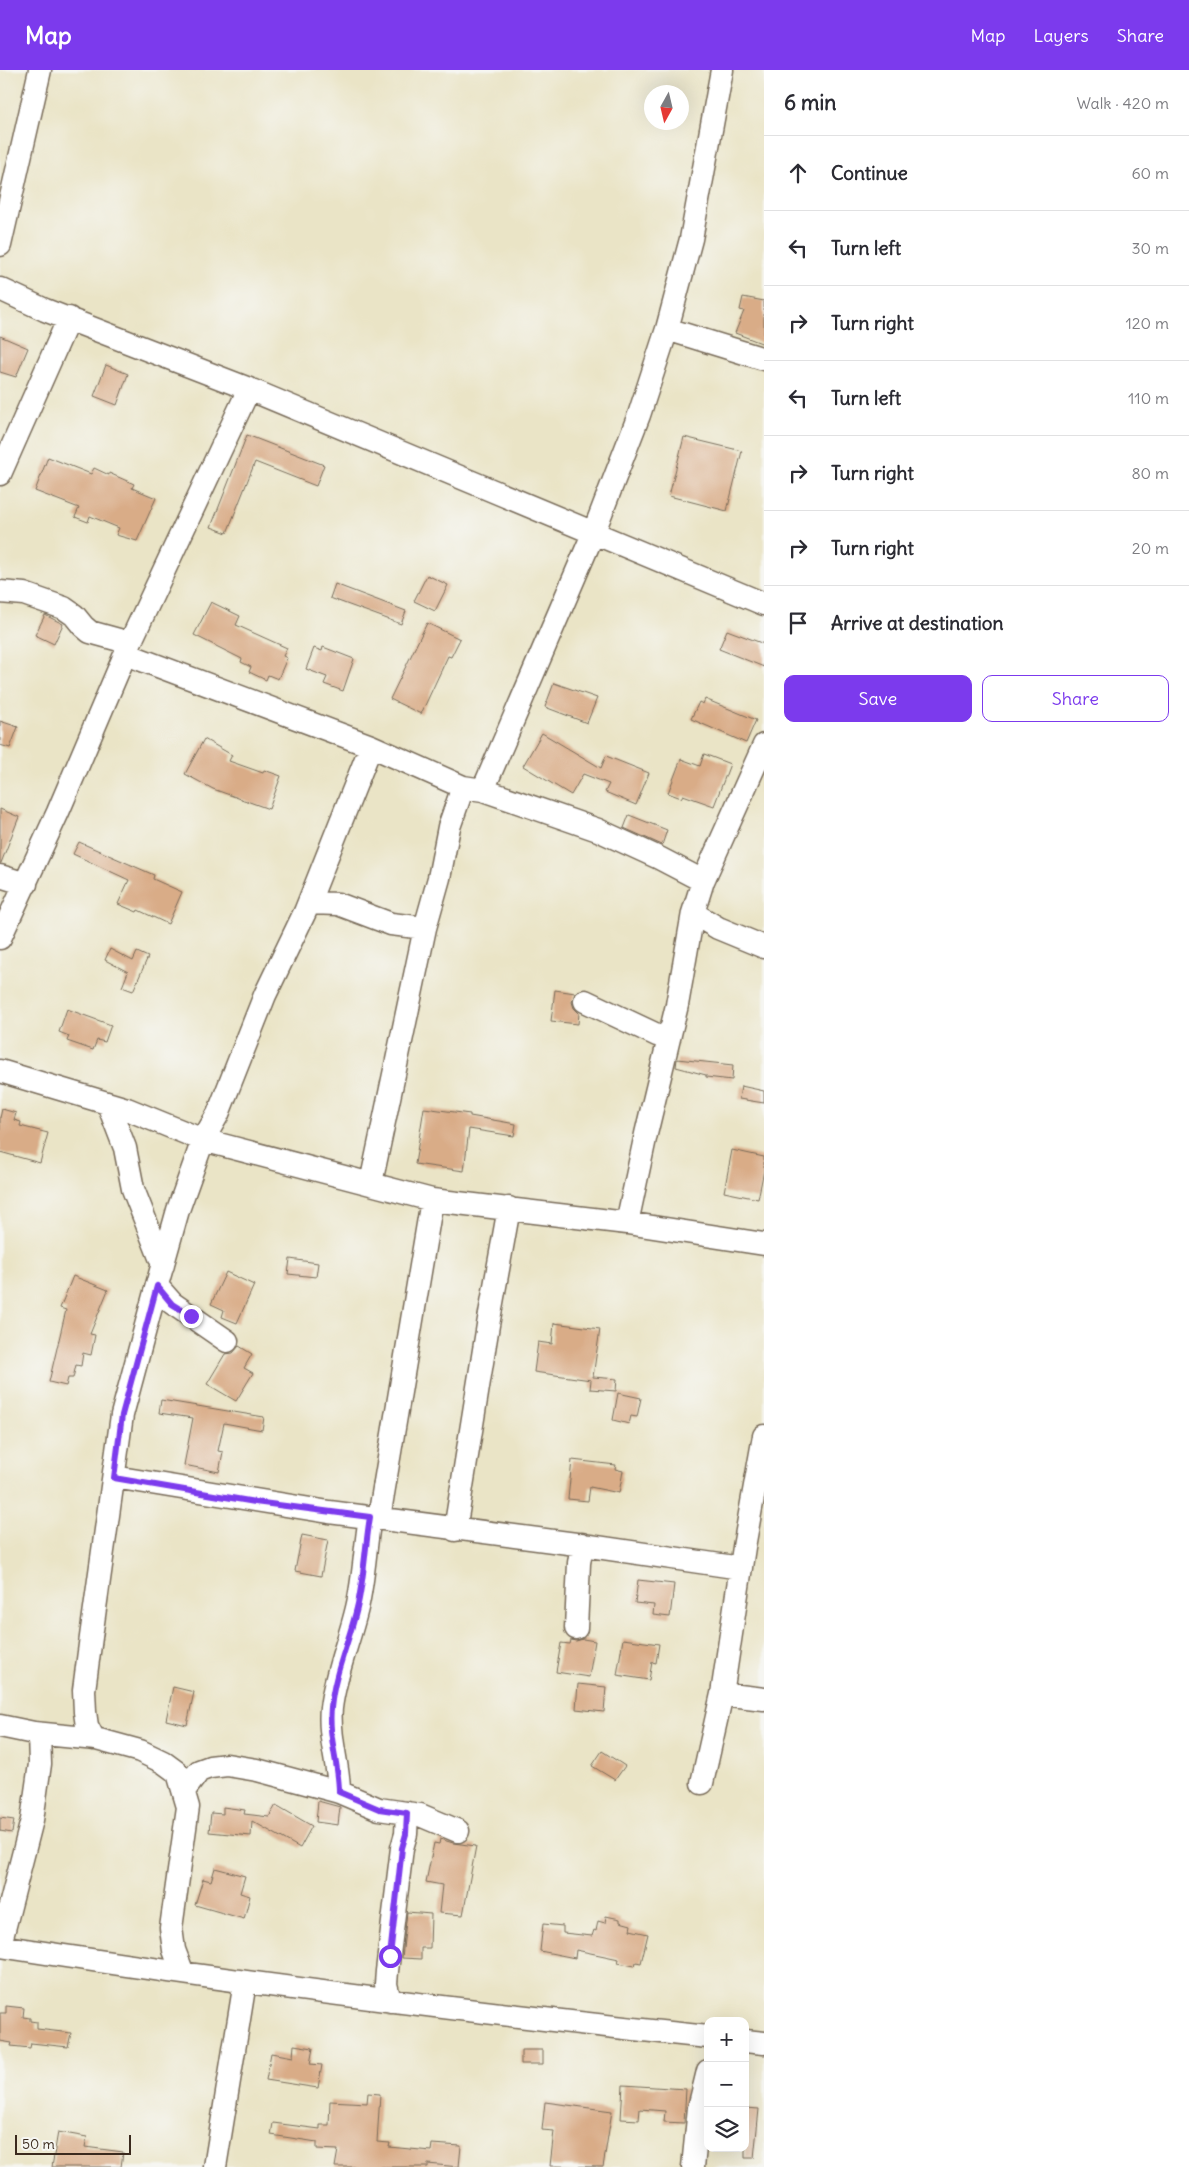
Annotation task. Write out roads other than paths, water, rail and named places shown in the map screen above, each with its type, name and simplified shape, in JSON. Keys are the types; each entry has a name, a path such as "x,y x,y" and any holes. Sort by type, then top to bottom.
{"street":[{"path":"0,245 40,70"},
{"path":"370,1183 425,928 439,878 449,827 473,788 593,534 639,415 656,356 667,329 691,239 722,70"},
{"path":"0,289 45,310 70,318 249,389 764,604"},
{"path":"0,474 70,318"},
{"path":"667,329 764,359"},
{"path":"0,938 26,884 128,649 249,389"},
{"path":"0,592 24,594 64,608 74,615 90,632 128,649 473,788 598,830 703,881"},
{"path":"627,1223 677,1005 693,913 703,881 764,745"},
{"path":"94,1739 87,1726 85,1712 86,1669 122,1415 178,1210 203,1140 218,1114 265,995 288,951 309,903 371,746"},
{"path":"0,876 26,884"},
{"path":"309,903 338,904 391,924 425,928"},
{"path":"693,913 718,928 764,947"},
{"path":"585,1001 657,1035 669,1038"},
{"path":"0,1071 127,1109 203,1140 432,1200 627,1223 764,1244"},
{"path":"108,1104 125,1148 133,1189 160,1276 172,1304 227,1341"},
{"path":"339,1792 339,1780 330,1726 331,1708 357,1607 432,1200"},
{"path":"455,1530 509,1208"},
{"path":"702,1782 722,1694 764,1436"},
{"path":"114,1478 255,1502 455,1530 582,1544 741,1568"},
{"path":"576,1628 582,1544"},
{"path":"722,1694 764,1699"},
{"path":"46,1735 72,1728 85,1712"},
{"path":"0,1726 46,1735 94,1739 140,1751 178,1772 188,1807 171,1928 174,1950 182,1972"},
{"path":"46,1735 32,1820 0,1945 127,1966 182,1972 390,2002 704,2037"},
{"path":"184,1791 199,1771 210,1767 227,1765 279,1774 339,1792 379,1809 420,1815 458,1831"},
{"path":"390,2002 386,1984 387,1971 402,1848 406,1834 407,1813"},
{"path":"215,2167 245,1982"},
{"path":"749,2041 764,2043"},
{"path":"693,2167 704,2090"}]}
